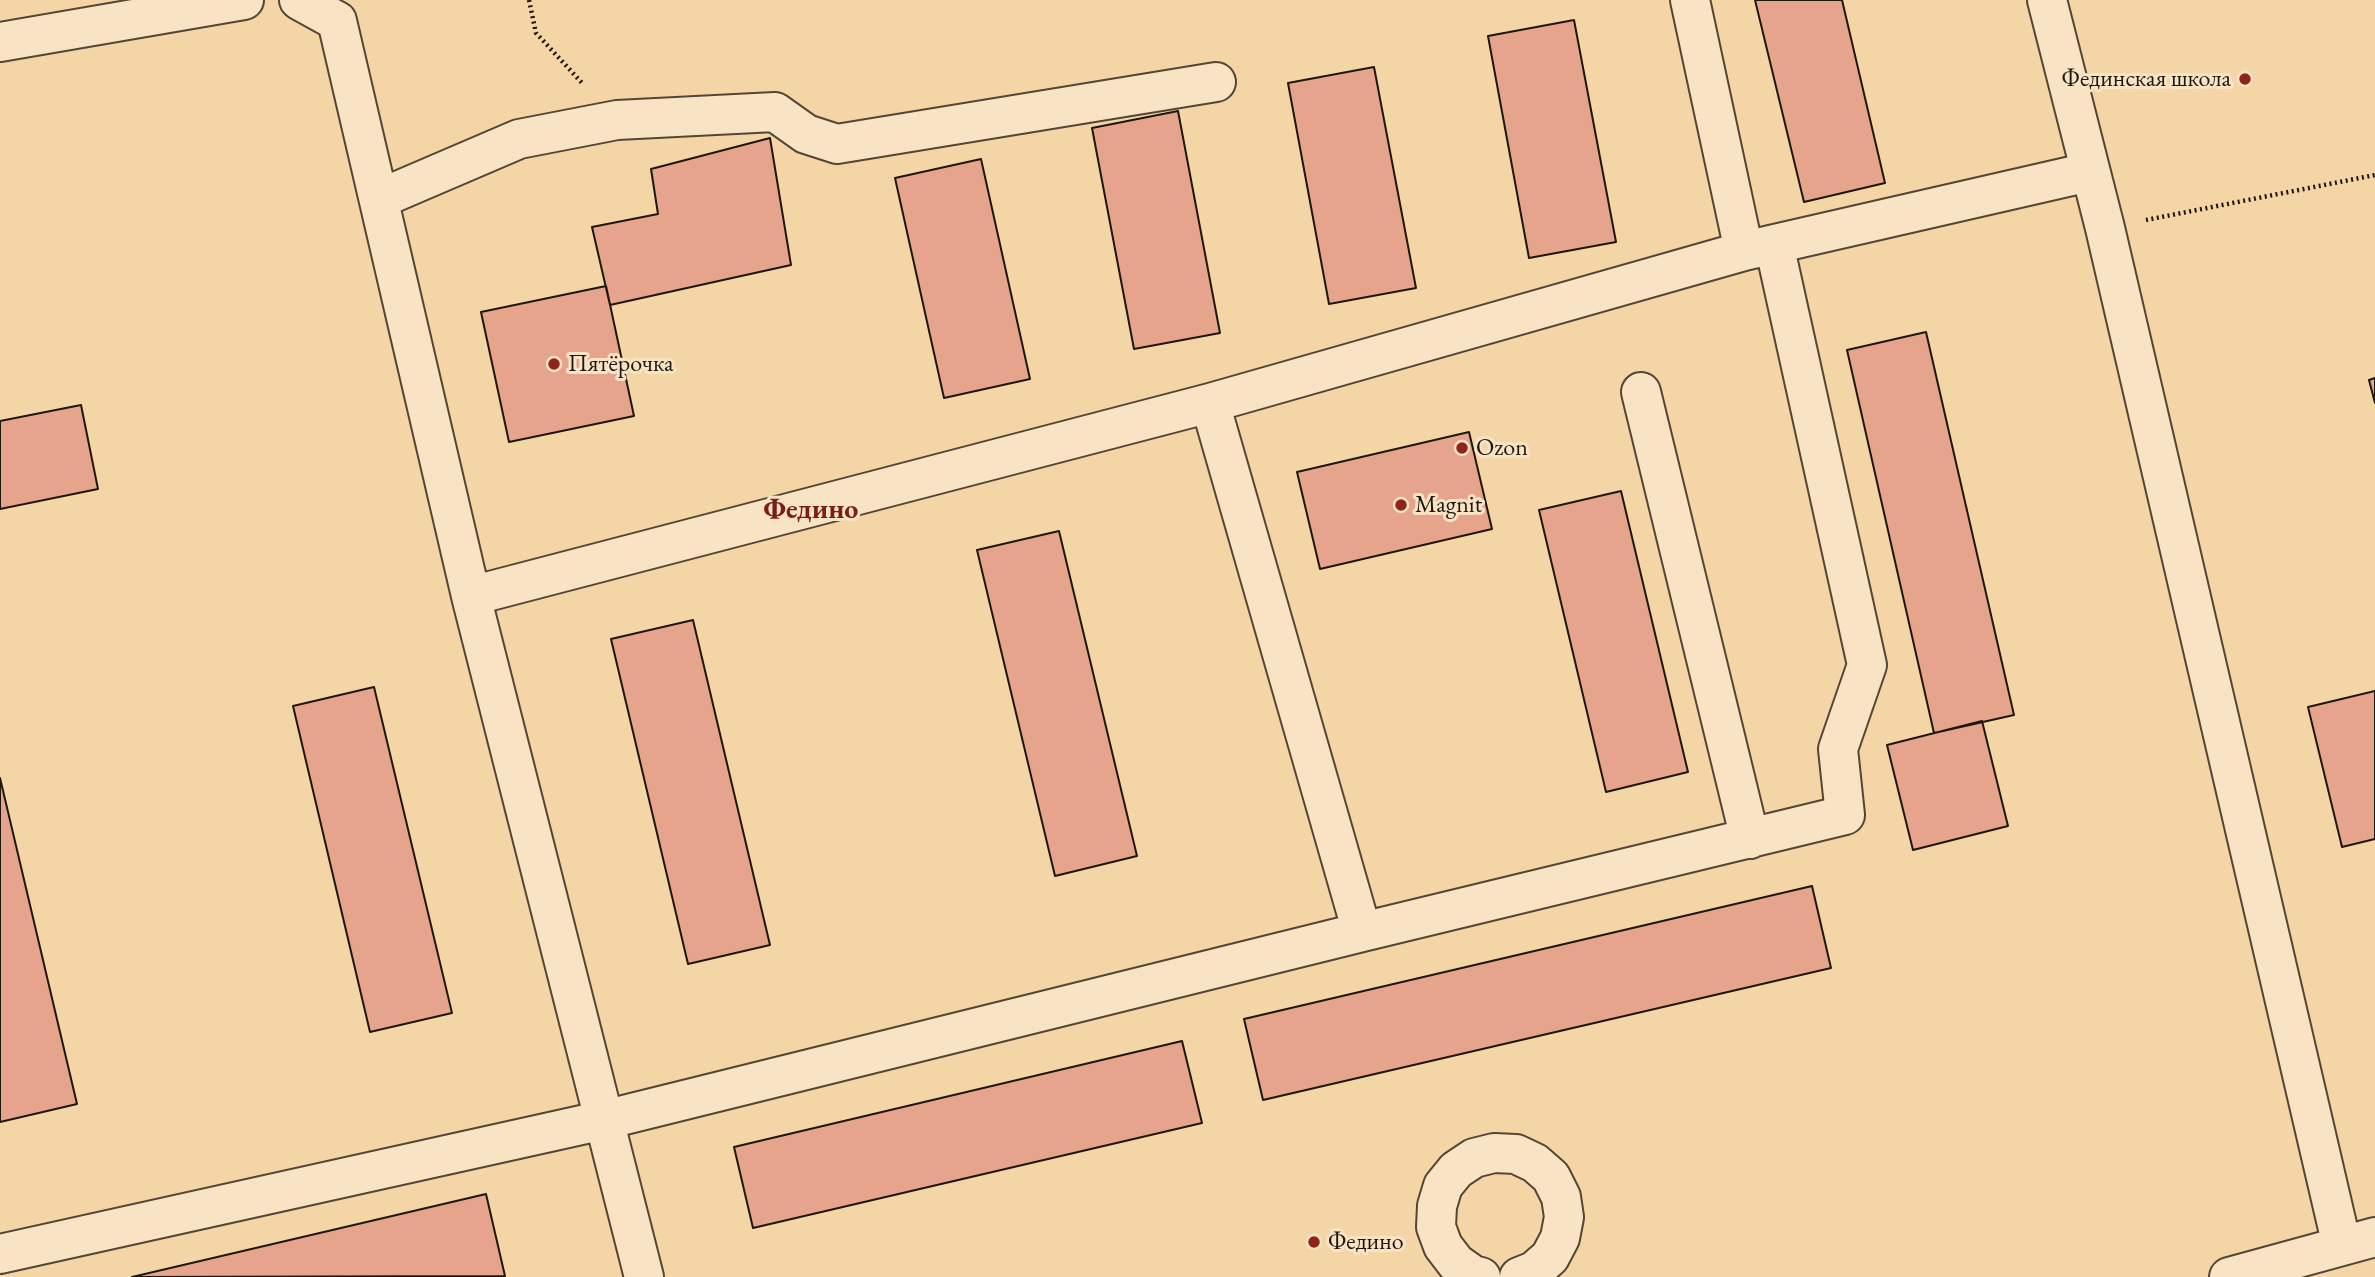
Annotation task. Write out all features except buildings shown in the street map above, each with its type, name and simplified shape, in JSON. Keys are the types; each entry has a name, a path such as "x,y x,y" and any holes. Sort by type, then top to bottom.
{"street":[{"path":"0,42 69,14 244,0"},
{"path":"299,0 337,21 471,596 644,1277"},
{"path":"0,1254 604,1119 1845,815 1838,749 1867,666 1759,247 1690,0"},
{"path":"2047,0 2358,1241 2229,1277"},
{"path":"379,199 519,139 617,120 775,112 806,135 837,144 1216,82"},
{"path":"471,596 1210,403 1759,247 2089,172"},
{"path":"1641,391 1751,838"},
{"path":"1210,403 1362,932"},
{"path":"1481,1277 1473,1275 1456,1263 1443,1246 1436,1227 1437,1206 1443,1186 1456,1170 1474,1158 1494,1153 1516,1154 1535,1163 1551,1177 1561,1197 1564,1217 1560,1238 1550,1257 1534,1271 1519,1277"}],"path":[{"path":"529,0 536,33 617,120"},
{"path":"2105,228 2375,175"}],"place":[{"name":"Фединская школа","path":"2245,79"},
{"name":"Пятёрочка","path":"554,364"},
{"name":"Ozon","path":"1462,448"},
{"name":"Magnit","path":"1401,505"},
{"name":"Федино","path":"1314,1242"}],"district":[{"name":"Федино","path":"811,510"}]}
